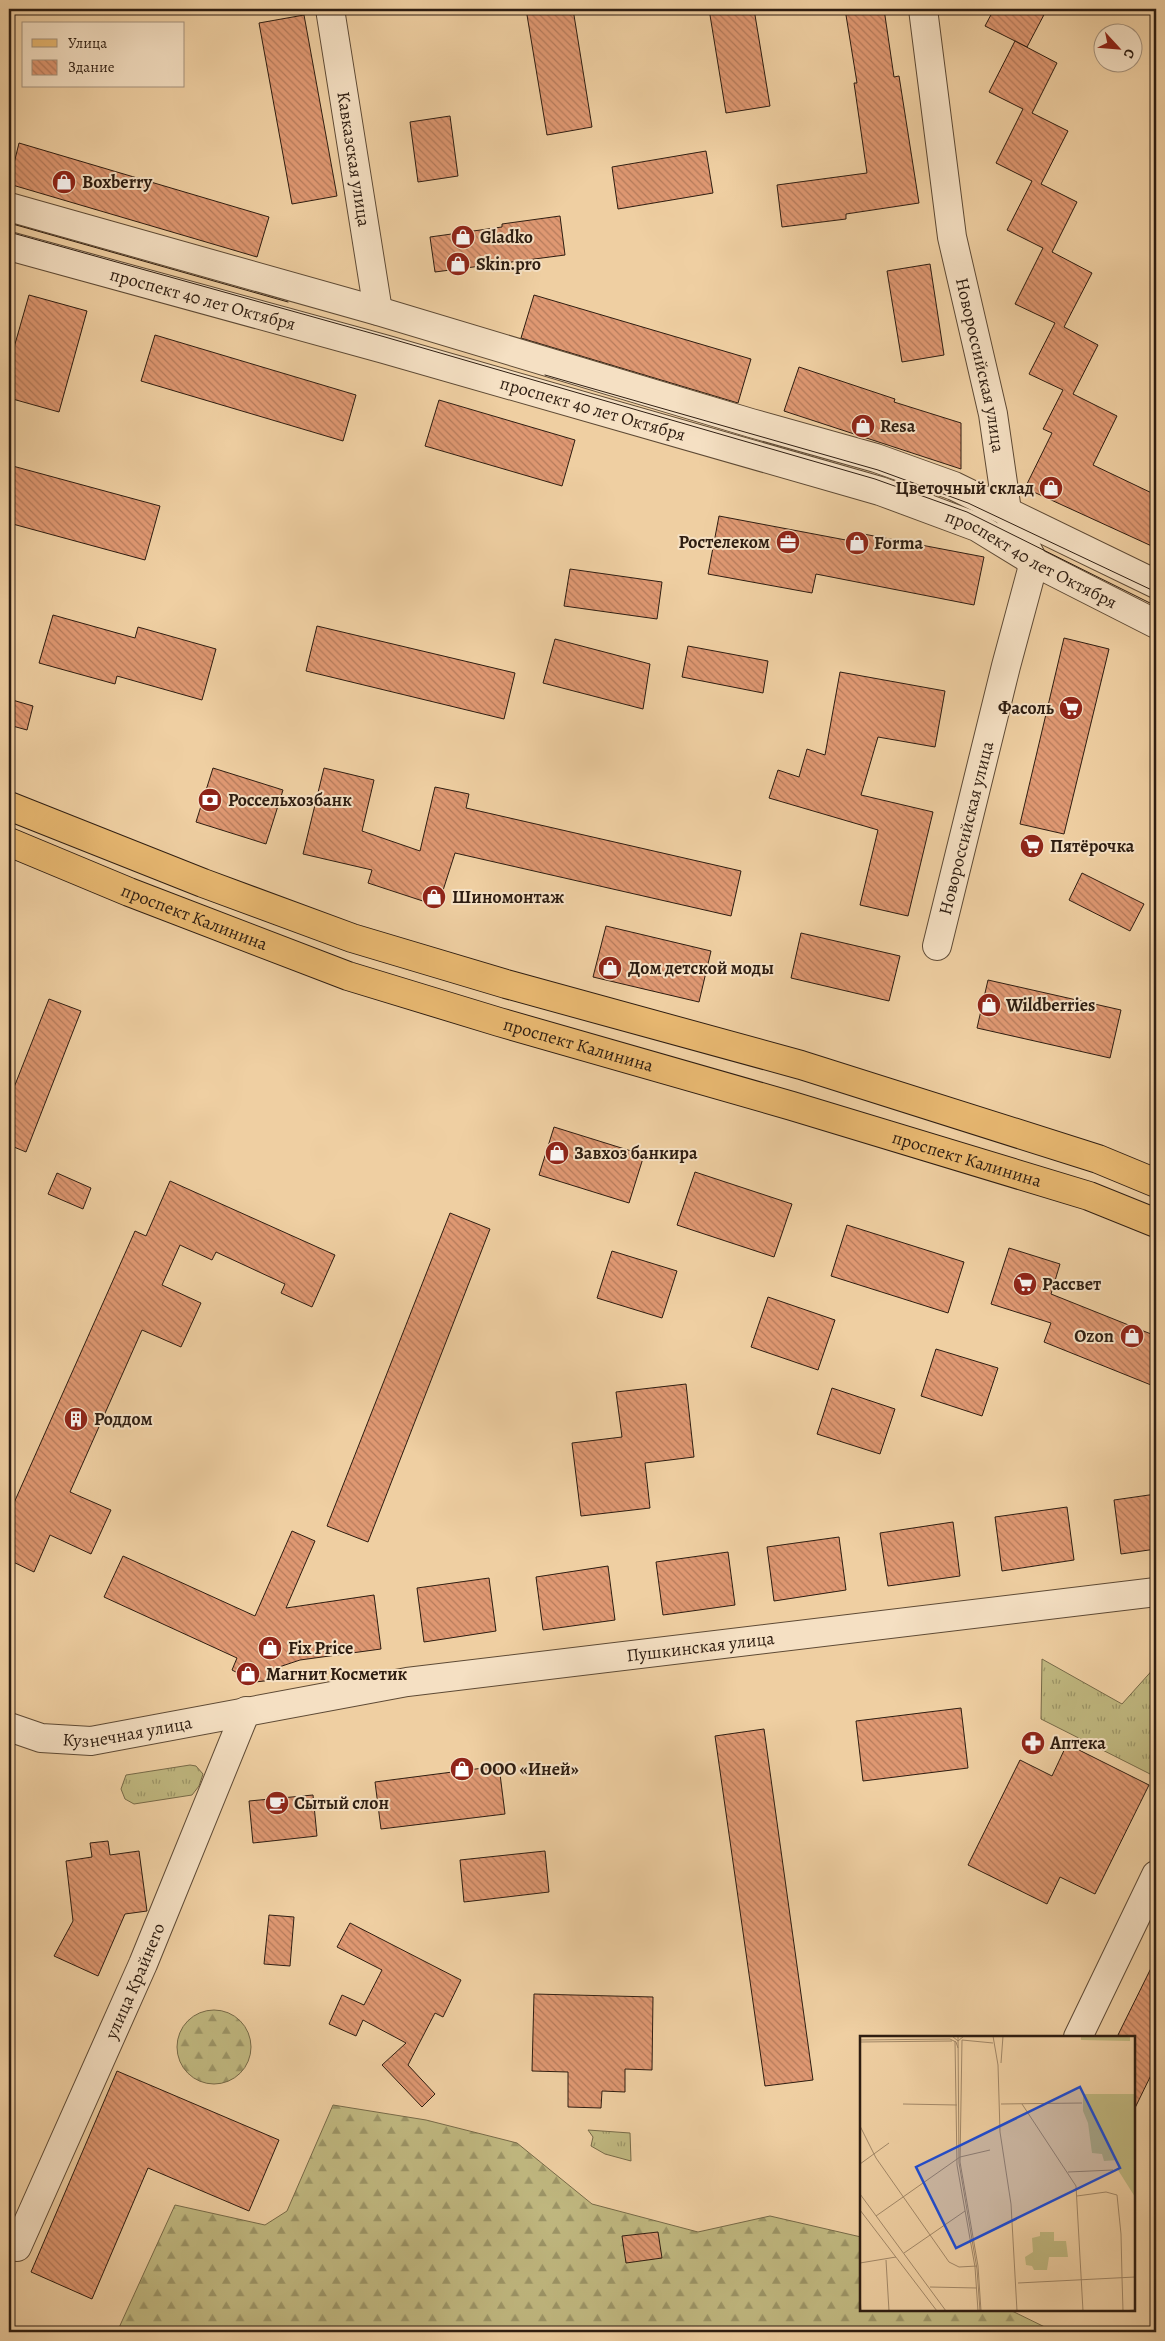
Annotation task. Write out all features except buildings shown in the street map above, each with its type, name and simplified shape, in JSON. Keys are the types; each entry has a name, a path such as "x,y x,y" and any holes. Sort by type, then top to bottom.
{"main road":[{"name":"проспект Калинина","path":"9,806 203,883 352,938 506,984 801,1065 1098,1159 1156,1183"},
{"name":"проспект Калинина","path":"9,842 128,892 348,976 499,1022 792,1106 1080,1194 1156,1223"}],"street":[{"name":"Кавказская улица","path":"330,9 378,311"},
{"name":"Новороссийская улица","path":"923,9 952,237 993,414 1007,511 1034,562 1006,666 937,946"},
{"name":"проспект 40 лет Октября","path":"9,207 378,311 741,420 876,458 954,486 1156,584"},
{"name":"проспект 40 лет Октября","path":"9,246 384,349 880,491 977,527 1034,562 1156,624"},
{"name":"Пушкинская улица","path":"246,1711 318,1700 407,1682 1156,1592"},
{"name":"Кузнечная улица","path":"9,1727 42,1738 91,1741 246,1711"},
{"name":"улица Крайнего","path":"17,2247 139,1972 246,1711"},
{"path":"1078,2036 1156,1875"}],"green space":[{"path":"1042,1659 1122,1704 1156,1666 1156,1777 1041,1719"},
{"path":"190,1765 196,1766 203,1774 199,1786 192,1795 134,1804 125,1799 121,1789 126,1775"},
{"path":"214,2010 235,2016 245,2026 251,2047 245,2068 235,2078 214,2084 193,2078 183,2068 177,2047 183,2026 193,2016"},
{"path":"333,2105 426,2120 517,2143 592,2204 698,2232 770,2216 860,2237 860,2311 1012,2311 1055,2332 117,2332 175,2205 265,2225 287,2211"},
{"path":"588,2130 630,2133 631,2161 605,2154 591,2146 593,2137"}],"tram line":[{"path":"9,223 288,302"},
{"path":"9,232 385,337 875,479 967,512 1156,606"},
{"path":"545,375 878,470 968,503 1156,592"}],"place":[{"name":"Boxberry","path":"64,182"},
{"name":"Gladko","path":"463,237"},
{"name":"Skin.pro","path":"458,264"},
{"name":"Resa","path":"863,426"},
{"name":"Цветочный склад","path":"1051,488"},
{"name":"Ростелеком","path":"788,542"},
{"name":"Forma","path":"857,543"},
{"name":"Фасоль","path":"1071,708"},
{"name":"Россельхозбанк","path":"210,800"},
{"name":"Пятёрочка","path":"1032,846"},
{"name":"Шиномонтаж","path":"434,897"},
{"name":"Дом детской моды","path":"610,968"},
{"name":"Wildberries","path":"989,1005"},
{"name":"Завхоз банкира","path":"557,1153"},
{"name":"Рассвет","path":"1025,1284"},
{"name":"Ozon","path":"1132,1336"},
{"name":"Роддом","path":"76,1419"},
{"name":"Fix Price","path":"270,1648"},
{"name":"Магнит Косметик","path":"248,1674"},
{"name":"Аптека","path":"1033,1743"},
{"name":"ООО «Иней»","path":"462,1769"},
{"name":"Сытый слон","path":"277,1803"}]}
